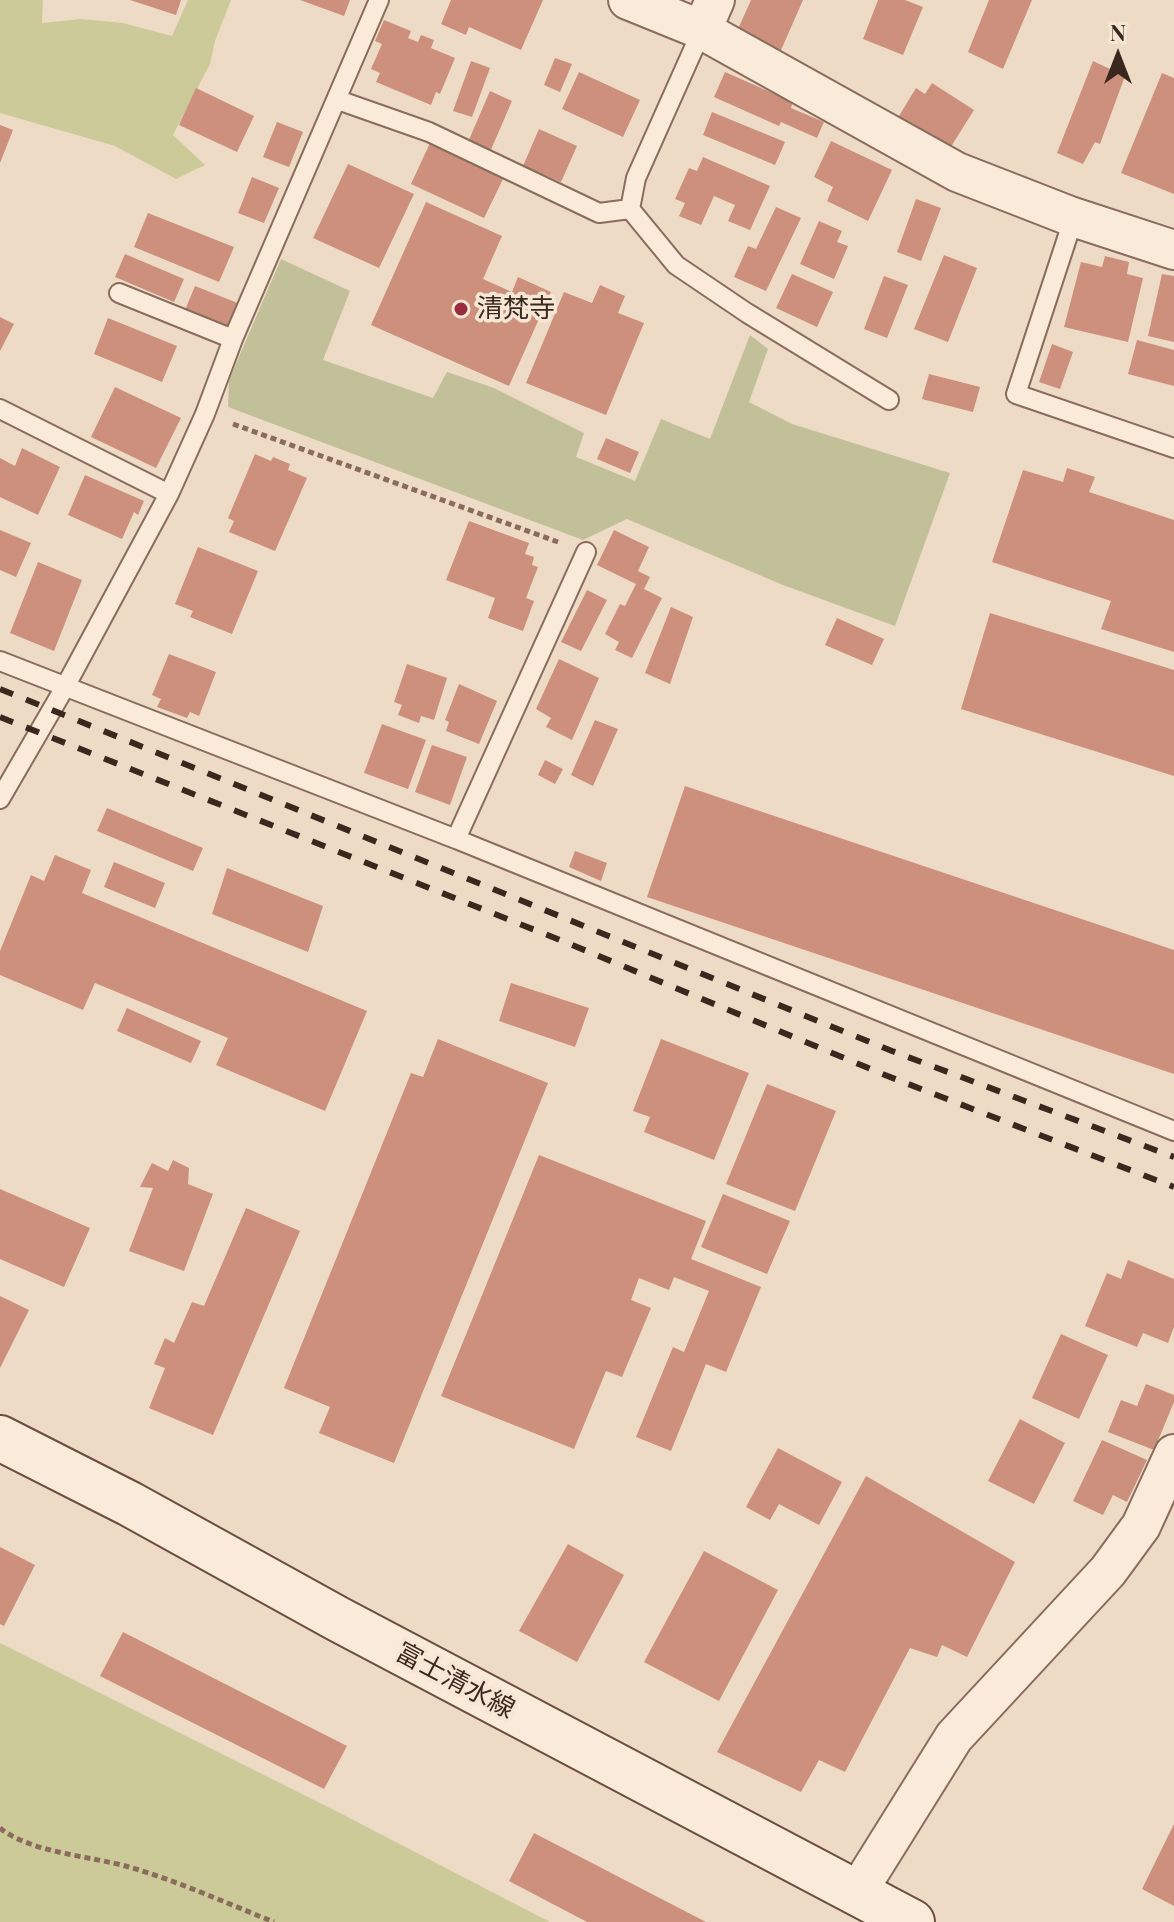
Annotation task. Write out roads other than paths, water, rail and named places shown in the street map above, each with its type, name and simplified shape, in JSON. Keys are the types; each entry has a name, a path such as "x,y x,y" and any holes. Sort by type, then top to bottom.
{"main road":[{"name":"富士清水線","path":"0,1438 130,1504 338,1619 912,1922"}],"street":[{"path":"628,0 708,15 957,172 1074,217 1174,250"},
{"path":"856,1894 954,1737 1108,1571 1141,1526 1174,1454"}],"lane":[{"path":"0,799 65,687 169,494 379,0"},
{"path":"630,209 636,178 708,15"},
{"path":"338,100 429,132 599,213 630,209"},
{"path":"630,209 676,265 747,313 889,400"},
{"path":"1074,217 1016,394 1174,448"},
{"path":"119,293 233,339"},
{"path":"0,409 169,494"},
{"path":"456,839 586,552"},
{"path":"0,661 456,839 1174,1131"}],"railway":[{"path":"0,689 892,1051 1174,1157"},
{"path":"0,717 565,942 885,1075 1174,1187"}],"place":[{"name":"清梵寺","path":"461,309"}]}
